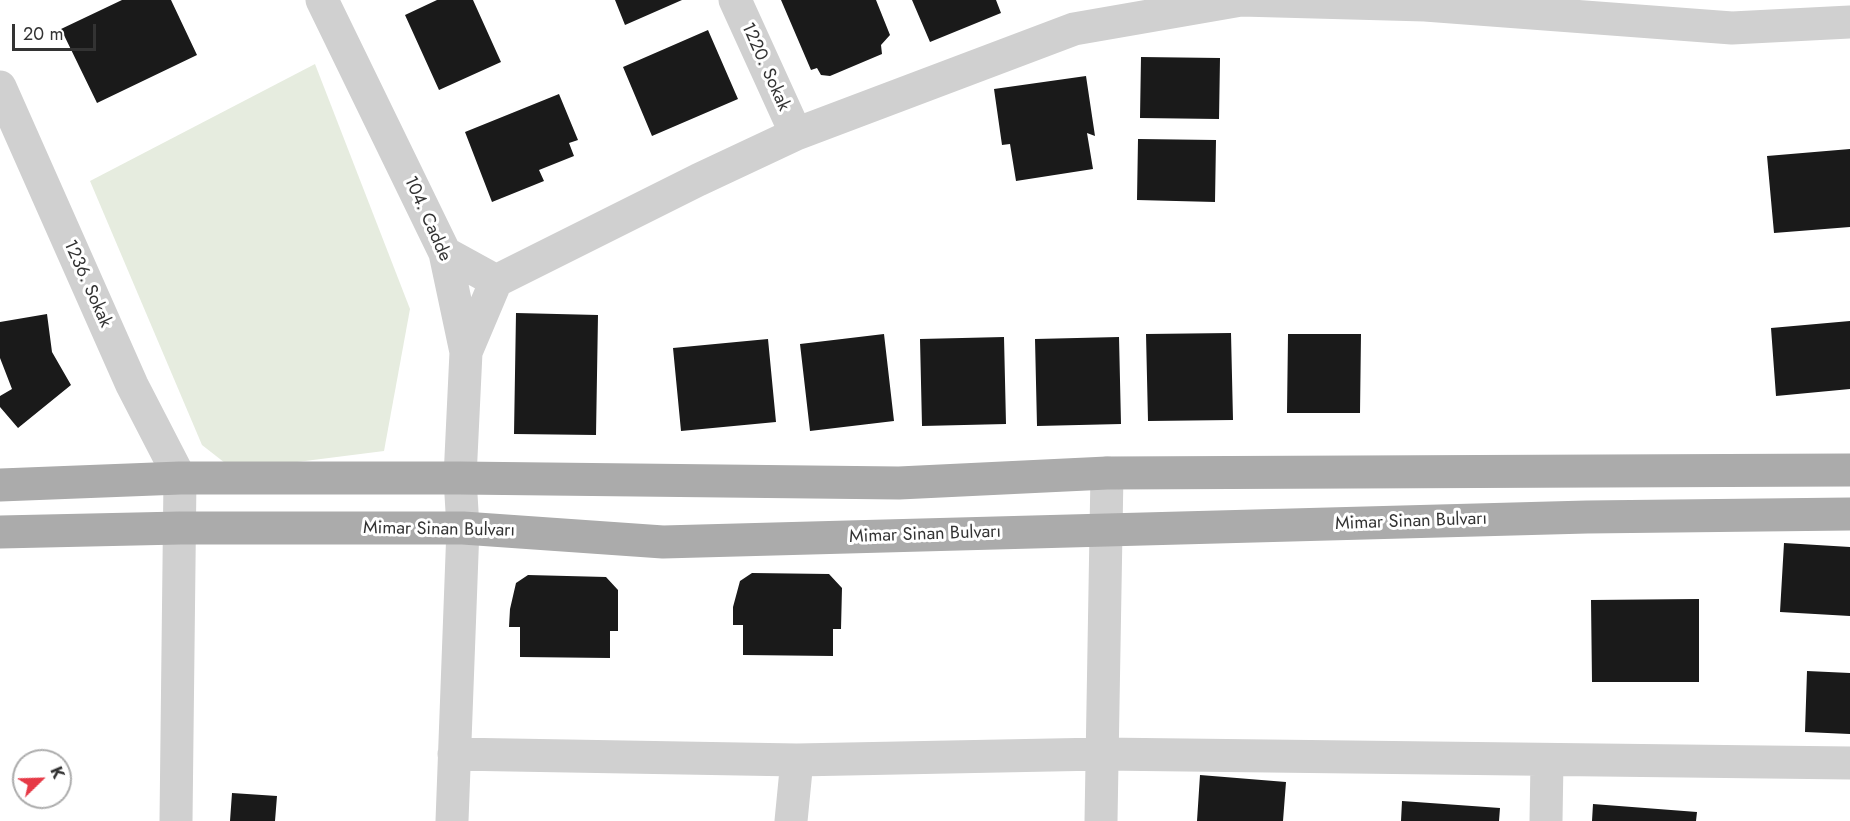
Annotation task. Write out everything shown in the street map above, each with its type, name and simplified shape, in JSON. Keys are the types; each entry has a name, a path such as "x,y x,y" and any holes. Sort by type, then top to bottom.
{"main road":[{"path":"0,485 180,478 460,477 899,483 1107,473 1850,470"},
{"name":"Mimar Sinan Bulvarı","path":"0,532 180,528 463,528 663,542 1587,517 1850,514"}],"street":[{"name":"104. Cadde","path":"322,0 445,253 466,352 460,477 463,528 452,821"},
{"name":"1220. Sokak","path":"735,0 796,134"},
{"path":"466,352 496,281 698,180 796,134 1074,29 1241,0 1424,3 1732,28 1850,22"},
{"path":"1845,0 1850,13"},
{"name":"1236. Sokak","path":"0,87 132,385 180,478"},
{"path":"445,253 496,281"},
{"path":"1101,821 1108,530 1107,473"},
{"path":"176,821 180,478"},
{"path":"454,754 797,760 1102,754 1850,763"},
{"path":"791,821 797,760"},
{"path":"1546,821 1547,761"}],"shaded area":[{"path":"315,64 410,309 384,451 234,470 202,445 90,181"}],"building":[{"path":"122,0 171,0 197,55 97,103 61,29"},
{"path":"437,0 473,0 501,62 439,90 405,15"},
{"path":"615,0 682,0 625,25"},
{"path":"781,0 876,0 890,35 881,45 882,54 830,76 821,75 817,68 811,70"},
{"path":"912,0 996,0 1001,13 930,42"},
{"path":"708,30 738,99 652,136 623,67"},
{"path":"1141,57 1220,58 1219,119 1140,118"},
{"path":"1086,76 1095,136 1087,133 1093,169 1016,181 1010,144 1002,145 994,89"},
{"path":"559,94 578,140 569,143 574,156 539,170 544,181 492,202 465,132"},
{"path":"1138,139 1216,140 1215,202 1137,200"},
{"path":"1850,149 1850,227 1774,233 1767,156"},
{"path":"516,313 598,315 596,435 514,434"},
{"path":"47,314 52,352 71,385 18,428 0,407 0,396 12,389 0,358 0,322"},
{"path":"1850,321 1850,389 1776,396 1771,328"},
{"path":"1231,333 1233,420 1148,421 1146,334"},
{"path":"884,334 894,421 810,431 800,344"},
{"path":"1288,334 1361,334 1360,413 1287,413"},
{"path":"1004,337 1006,424 922,426 920,339"},
{"path":"1119,337 1121,424 1037,426 1035,339"},
{"path":"768,339 776,422 681,431 673,348"},
{"path":"1784,543 1850,547 1850,616 1780,612"},
{"path":"752,573 829,574 842,588 841,629 833,629 833,656 743,655 743,625 733,625 733,607 740,581"},
{"path":"528,575 606,577 618,590 618,631 610,631 610,658 520,657 520,627 509,627 510,609 516,583"},
{"path":"1699,599 1699,682 1592,682 1591,600"},
{"path":"1807,671 1850,673 1850,734 1805,732"},
{"path":"1200,775 1286,782 1283,821 1197,821"},
{"path":"232,793 277,796 275,821 230,821"},
{"path":"1402,801 1500,808 1499,821 1401,821"},
{"path":"1593,804 1697,812 1696,821 1592,821"}]}
